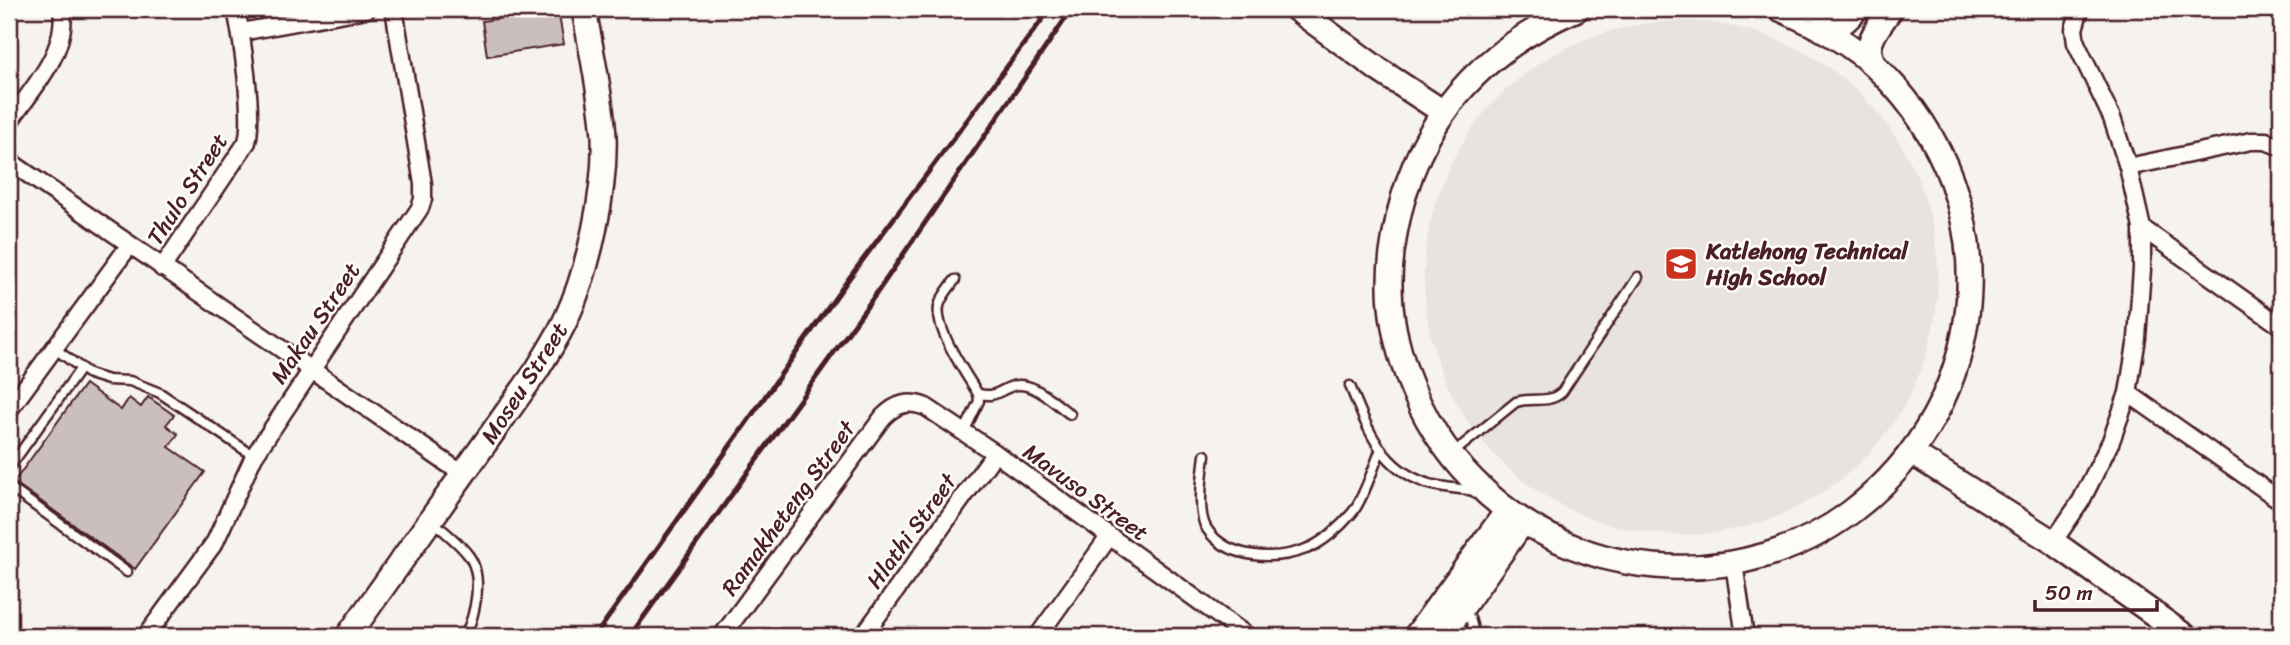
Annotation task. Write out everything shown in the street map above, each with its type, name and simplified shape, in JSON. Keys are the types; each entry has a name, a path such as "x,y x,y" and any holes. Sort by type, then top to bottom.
{"street":[{"path":"9,122 59,46 63,31 62,9"},
{"name":"Thulo Street","path":"162,268 247,142 249,126 241,32 236,9"},
{"path":"241,32 367,9"},
{"name":"Makau Street","path":"146,636 219,535 245,471 254,456 415,216 423,199 422,177 394,9"},
{"name":"Moseu Street","path":"348,636 550,350 567,318 582,279 598,203 604,144 584,9"},
{"path":"1296,9 1443,112"},
{"path":"1577,9 1545,23 1506,47 1472,77 1443,112 1417,157 1399,206 1391,258 1392,310 1403,361 1422,410 1450,454 1485,492 1515,516 1562,543 1603,558 1635,564 1690,568 1734,564 1785,549 1833,525 1876,493 1913,453 1937,414 1955,371 1966,327 1970,280 1966,234 1955,189 1937,146 1912,107 1871,61 1869,50 1872,38 1891,9"},
{"path":"1780,9 1824,28 1838,26 1856,9"},
{"path":"2053,542 2081,501 2111,441 2128,393 2137,338 2142,228 2128,167 2112,118 2076,43 2074,29 2080,9"},
{"path":"1814,23 1849,45 1881,72"},
{"path":"2128,167 2251,141 2266,141 2281,146"},
{"path":"9,161 464,475"},
{"path":"2142,228 2281,326"},
{"name":"Thulo Street","path":"9,410 129,246"},
{"path":"2128,393 2281,501"},
{"name":"Mavuso Street","path":"891,408 906,403 926,407 995,453 1110,537 1225,630 1247,636"},
{"name":"Ramakheteng Street","path":"722,636 891,408"},
{"name":"Hlathi Street","path":"863,636 995,453"},
{"path":"1913,453 2053,542 2185,636"},
{"path":"1442,636 1462,608 1515,516"},
{"path":"1416,636 1515,516"},
{"path":"1038,636 1110,537"},
{"path":"1734,564 1745,636"}],"lane":[{"path":"1450,454 1516,402 1556,398 1637,277"},
{"path":"955,280 939,304 939,320 940,327 978,394 978,401 964,432"},
{"path":"54,348 80,368 108,380 130,382 160,393 254,456"},
{"path":"9,468 80,368"},
{"path":"978,394 990,397 1012,386 1022,385 1039,392 1070,414"},
{"path":"1350,386 1373,440 1404,474 1428,484 1485,492"},
{"path":"1205,454 1201,507 1206,528 1222,542 1244,554 1271,556 1307,549 1329,535 1354,511 1381,449"},
{"path":"9,487 127,572"},
{"path":"432,520 471,557 477,582 474,606 465,636"},
{"path":"1462,608 1470,618 1475,636"}],"shaded area":[{"name":"Katlehong Technical High School","path":"1681,21 1731,26 1779,41 1824,65 1862,97 1894,135 1918,180 1933,228 1938,278 1933,328 1918,376 1894,421 1862,459 1824,491 1779,515 1731,530 1681,535 1631,530 1583,515 1538,491 1500,459 1468,421 1444,376 1429,328 1424,278 1429,228 1444,180 1468,135 1500,97 1538,65 1583,41 1631,26"}],"building":[{"path":"558,10 564,44 487,56 482,21"},
{"path":"85,384 121,410 129,398 141,407 148,397 174,415 166,425 178,434 169,447 205,472 135,569 14,482"}],"railway":[{"path":"595,636 850,277 1050,9"},
{"path":"630,636 876,294 1072,9"}],"place":[{"name":"Katlehong Technical High School","path":"1681,264"}]}
